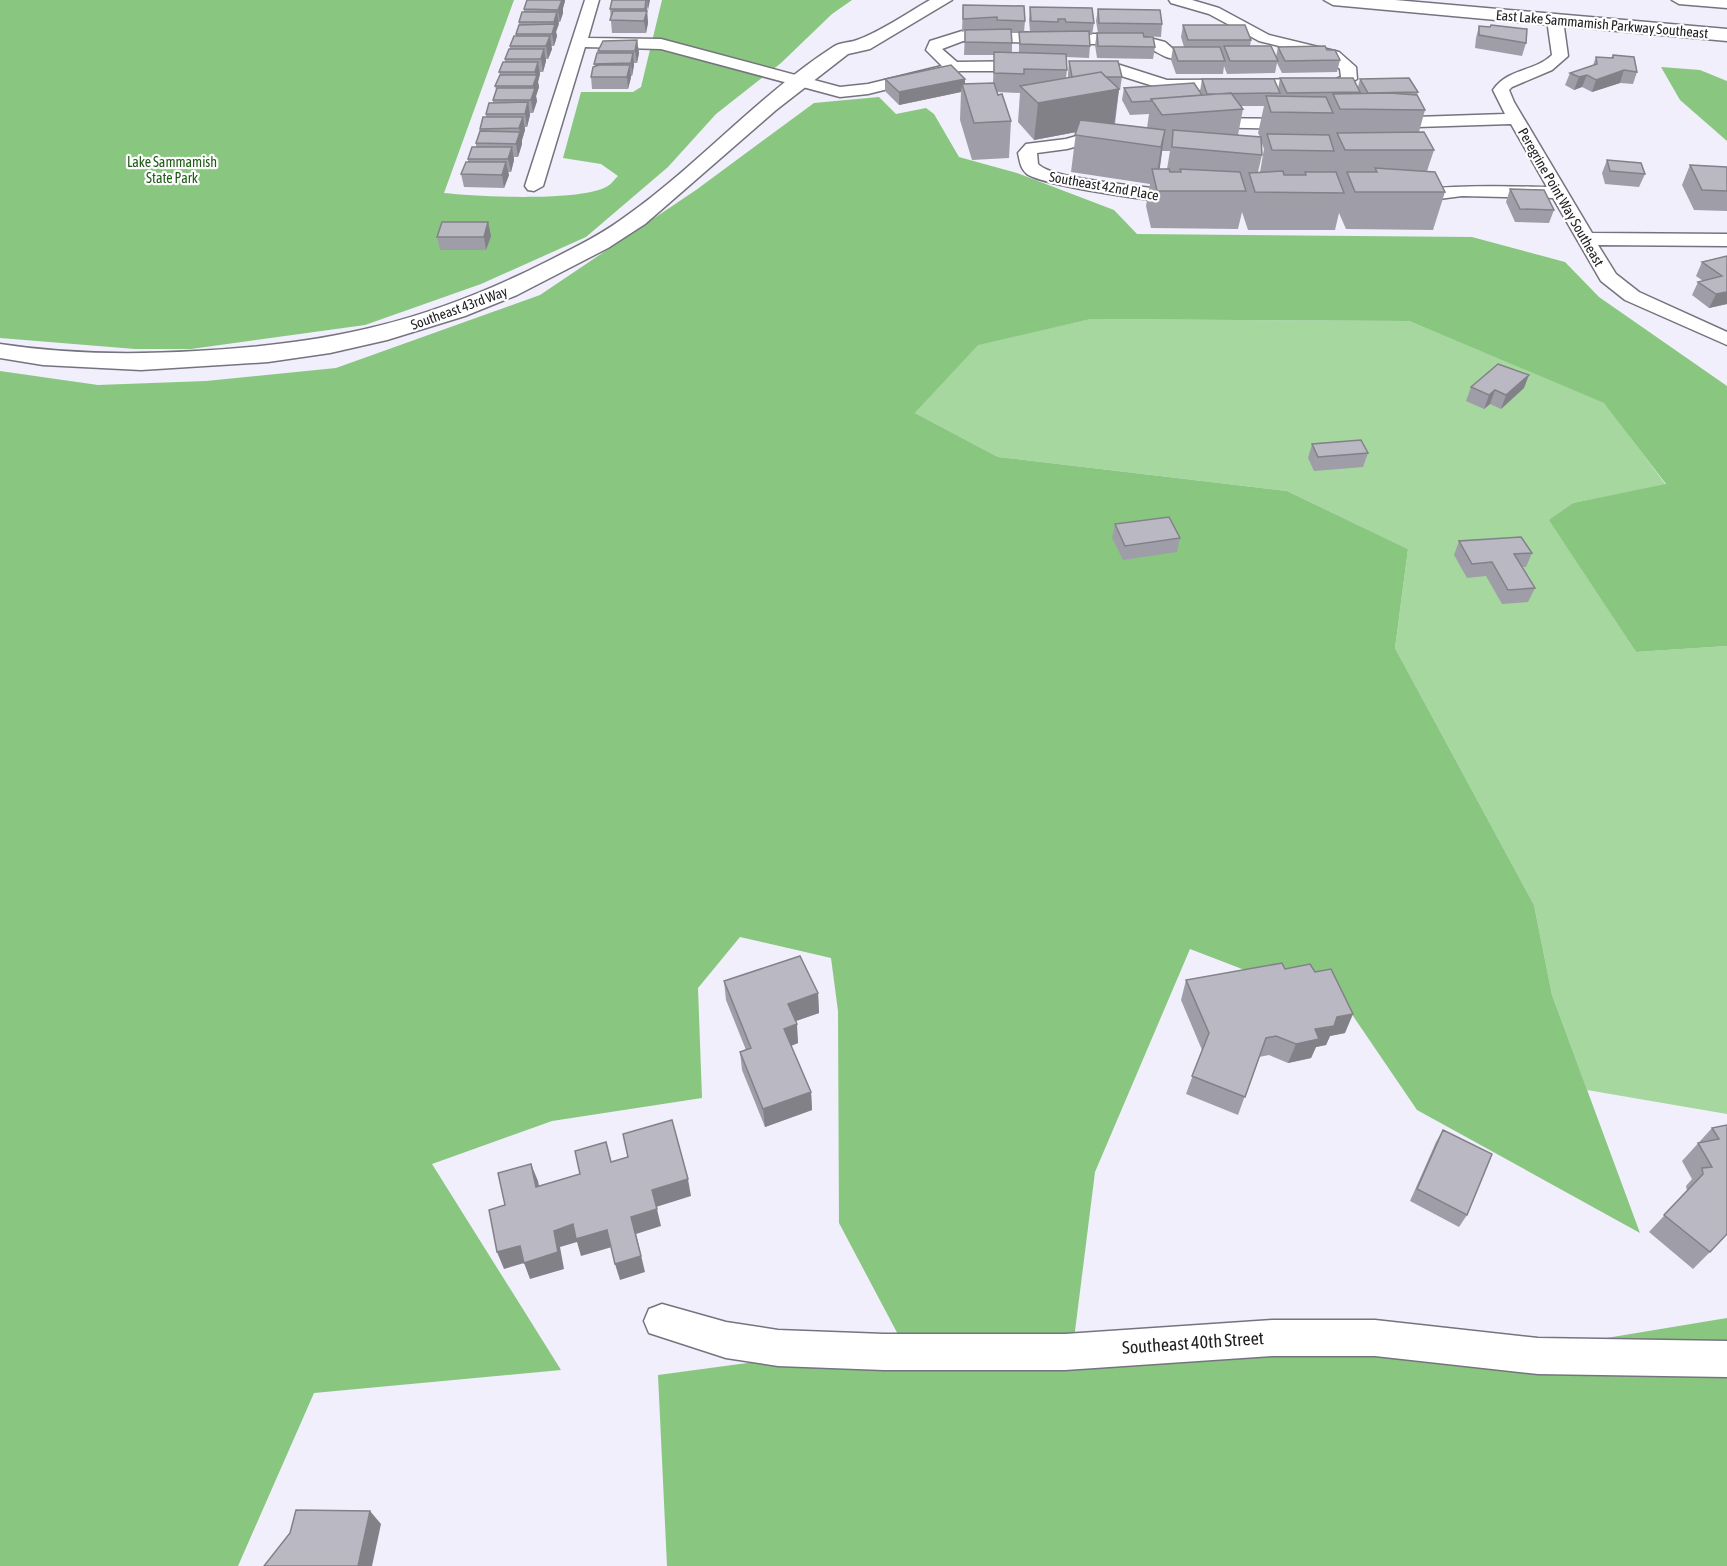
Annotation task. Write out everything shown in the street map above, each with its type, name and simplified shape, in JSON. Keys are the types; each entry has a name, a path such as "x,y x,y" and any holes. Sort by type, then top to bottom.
{"main road":[{"name":"Southeast 43rd Way","path":"842,49 845,39 916,0"},
{"name":"Southeast 43rd Way","path":"0,351 43,358 99,361 235,358 330,346 432,320 509,290 600,243 637,219 798,82 842,49 863,45 944,0"},
{"name":"East Lake Sammamish Parkway Southeast","path":"1334,0 1727,35"}],"street":[{"path":"534,186 592,0"},
{"path":"1069,67 1120,70 1166,85 1339,84 1349,79 1345,63 1318,50 1264,38 1214,11 1176,0"},
{"path":"1679,0 1727,4"},
{"name":"Peregrine Point Way Southeast","path":"1555,20 1560,52 1556,61 1516,77 1502,90 1516,119 1608,277 1617,286 1659,309 1727,339"},
{"path":"953,67 934,50 936,44 946,39 962,36 1138,40 1160,45 1170,53 1177,55 1221,55"},
{"path":"579,42 661,44 798,82 847,92 953,67 975,65 1045,67"},
{"path":"1265,55 1309,55 1318,50"},
{"path":"1366,123 1516,119"},
{"path":"1184,125 1222,122 1309,124"},
{"name":"Southeast 42nd Place","path":"1128,130 1029,149 1029,165 1034,171 1051,177 1155,196 1201,198"},
{"path":"1394,199 1462,191 1559,193"},
{"path":"1585,239 1727,240"},
{"name":"Southeast 40th Street","path":"662,1321 726,1340 778,1348 885,1352 1065,1352 1272,1338 1375,1338 1538,1356 1727,1359"}],"green space":[{"name":"Lake Sammamish State Park","path":"0,0 514,0 444,193 526,197 590,192 606,187 618,176 601,164 563,158 581,92 633,92 641,87 662,0 852,0 832,14 781,63 716,114 668,167 586,237 481,284 365,325 191,349 135,349 0,338"},
{"path":"1661,67 1700,70 1727,81 1727,141 1680,100"},
{"path":"879,97 896,114 926,108 934,114 959,157 1017,173 1114,210 1137,234 1472,237 1565,262 1599,297 1727,386 1727,646 1636,652 1549,520 1573,503 1666,484 1604,403 1409,321 1091,319 978,345 915,413 998,457 1287,491 1408,549 1395,648 1534,905 1552,995 1640,1233 1417,1110 1349,1010 1190,949 1095,1172 1074,1339 1546,1348 1727,1318 1727,1566 667,1566 658,1375 902,1342 839,1223 838,1011 831,958 740,937 698,988 702,1098 552,1121 432,1164 561,1370 314,1393 238,1566 0,1566 0,371 98,385 206,381 336,368 540,295 696,190 814,103"},
{"path":"1091,319 1409,321 1605,403 1666,485 1573,503 1550,520 1636,652 1727,646 1727,1114 1587,1090 1552,995 1534,905 1395,648 1408,549 1287,491 998,457 915,413 978,344"}],"building":[{"path":"527,0 562,0 558,10 524,9"},
{"path":"612,0 646,0 645,9 610,9"},
{"path":"963,5 1024,6 1025,21 997,20 997,17 963,19"},
{"path":"1030,7 1092,8 1094,23 1066,22 1065,19 1058,19 1058,22 1031,21"},
{"path":"1098,9 1160,10 1162,24 1099,23"},
{"path":"613,11 647,11 644,21 610,20"},
{"path":"522,12 557,12 554,22 519,22"},
{"path":"555,24 552,34 516,34 519,25"},
{"path":"1183,25 1245,25 1251,40 1188,40"},
{"path":"1491,25 1527,29 1526,43 1479,35 1479,26 1490,27"},
{"path":"1011,29 1012,43 965,42 965,30"},
{"path":"1089,31 1090,46 1020,44 1019,32"},
{"path":"1097,33 1143,33 1144,37 1153,37 1155,47 1098,46"},
{"path":"514,36 550,36 546,46 510,46"},
{"path":"637,40 635,51 598,51 603,41"},
{"path":"1224,46 1271,46 1278,61 1230,61"},
{"path":"1325,46 1327,50 1335,50 1340,60 1285,61 1278,47"},
{"path":"1173,47 1220,47 1225,61 1178,61"},
{"path":"509,49 544,49 541,59 505,59"},
{"path":"994,52 1066,54 1067,70 1024,69 1024,74 994,73"},
{"path":"597,53 633,53 631,63 594,64"},
{"path":"1613,55 1634,57 1637,72 1624,70 1596,80 1587,75 1579,77 1570,73 1597,64 1596,57 1613,58"},
{"path":"1069,61 1118,61 1122,77 1106,77 1101,72 1072,77"},
{"path":"503,62 538,62 535,72 499,72"},
{"path":"630,65 627,77 591,77 593,67"},
{"path":"951,65 965,79 899,92 885,79"},
{"path":"1101,72 1119,89 1038,103 1020,86"},
{"path":"500,75 537,75 533,86 495,86"},
{"path":"1280,78 1353,78 1360,92 1287,93"},
{"path":"1409,78 1418,92 1368,93 1360,79"},
{"path":"1202,79 1274,79 1280,93 1207,94"},
{"path":"994,83 998,95 1002,94 1011,121 974,123 962,84"},
{"path":"1194,83 1202,95 1151,99 1151,101 1132,102 1124,88"},
{"path":"497,88 535,88 531,100 493,100"},
{"path":"1231,93 1243,109 1162,115 1151,99"},
{"path":"1333,94 1417,95 1425,110 1340,109"},
{"path":"1266,96 1326,97 1333,113 1271,112"},
{"path":"528,102 525,114 486,114 489,103"},
{"path":"483,117 523,117 519,128 480,129"},
{"path":"1080,120 1165,130 1161,147 1075,135"},
{"path":"1173,130 1261,137 1262,155 1172,147"},
{"path":"480,131 520,132 516,144 476,143"},
{"path":"1424,132 1434,150 1345,150 1337,133"},
{"path":"1267,134 1329,135 1334,151 1272,150"},
{"path":"472,147 512,147 508,159 468,159"},
{"path":"1607,160 1641,163 1645,174 1610,171"},
{"path":"466,162 506,162 502,175 461,174"},
{"path":"1690,165 1727,167 1727,191 1702,190"},
{"path":"1375,168 1435,172 1445,192 1355,192 1347,172 1377,172"},
{"path":"1152,169 1169,169 1170,172 1181,172 1180,169 1240,172 1246,191 1157,191"},
{"path":"1283,171 1284,175 1336,172 1344,193 1255,192 1249,173"},
{"path":"1510,189 1544,190 1554,210 1520,209"},
{"path":"442,222 488,222 484,237 437,237"},
{"path":"1727,256 1727,292 1716,294 1698,282 1722,276 1702,262"},
{"path":"1498,364 1529,375 1506,395 1495,390 1489,395 1471,387"},
{"path":"1361,440 1368,453 1318,457 1312,444"},
{"path":"1169,517 1180,538 1125,546 1115,524"},
{"path":"1521,537 1532,553 1514,554 1535,588 1508,590 1492,562 1472,564 1459,541"},
{"path":"800,956 818,993 788,1004 797,1024 784,1029 811,1092 763,1109 740,1052 751,1048 724,981"},
{"path":"1282,963 1285,969 1310,964 1315,972 1331,969 1353,1014 1337,1017 1334,1026 1315,1029 1319,1039 1296,1044 1276,1036 1266,1038 1245,1097 1192,1076 1209,1033 1186,980"},
{"path":"672,1120 688,1179 652,1190 657,1209 631,1217 641,1256 615,1264 607,1230 576,1239 573,1224 554,1231 558,1252 524,1263 520,1246 497,1252 489,1210 505,1205 498,1173 531,1164 536,1187 580,1174 575,1151 606,1142 611,1162 628,1157 623,1134"},
{"path":"1727,1125 1727,1234 1710,1252 1664,1215 1703,1174 1702,1168 1712,1167 1698,1143 1719,1139 1712,1128"},
{"path":"1443,1130 1492,1154 1467,1215 1417,1189"},
{"path":"296,1510 370,1511 358,1566 264,1566 290,1533"}]}
